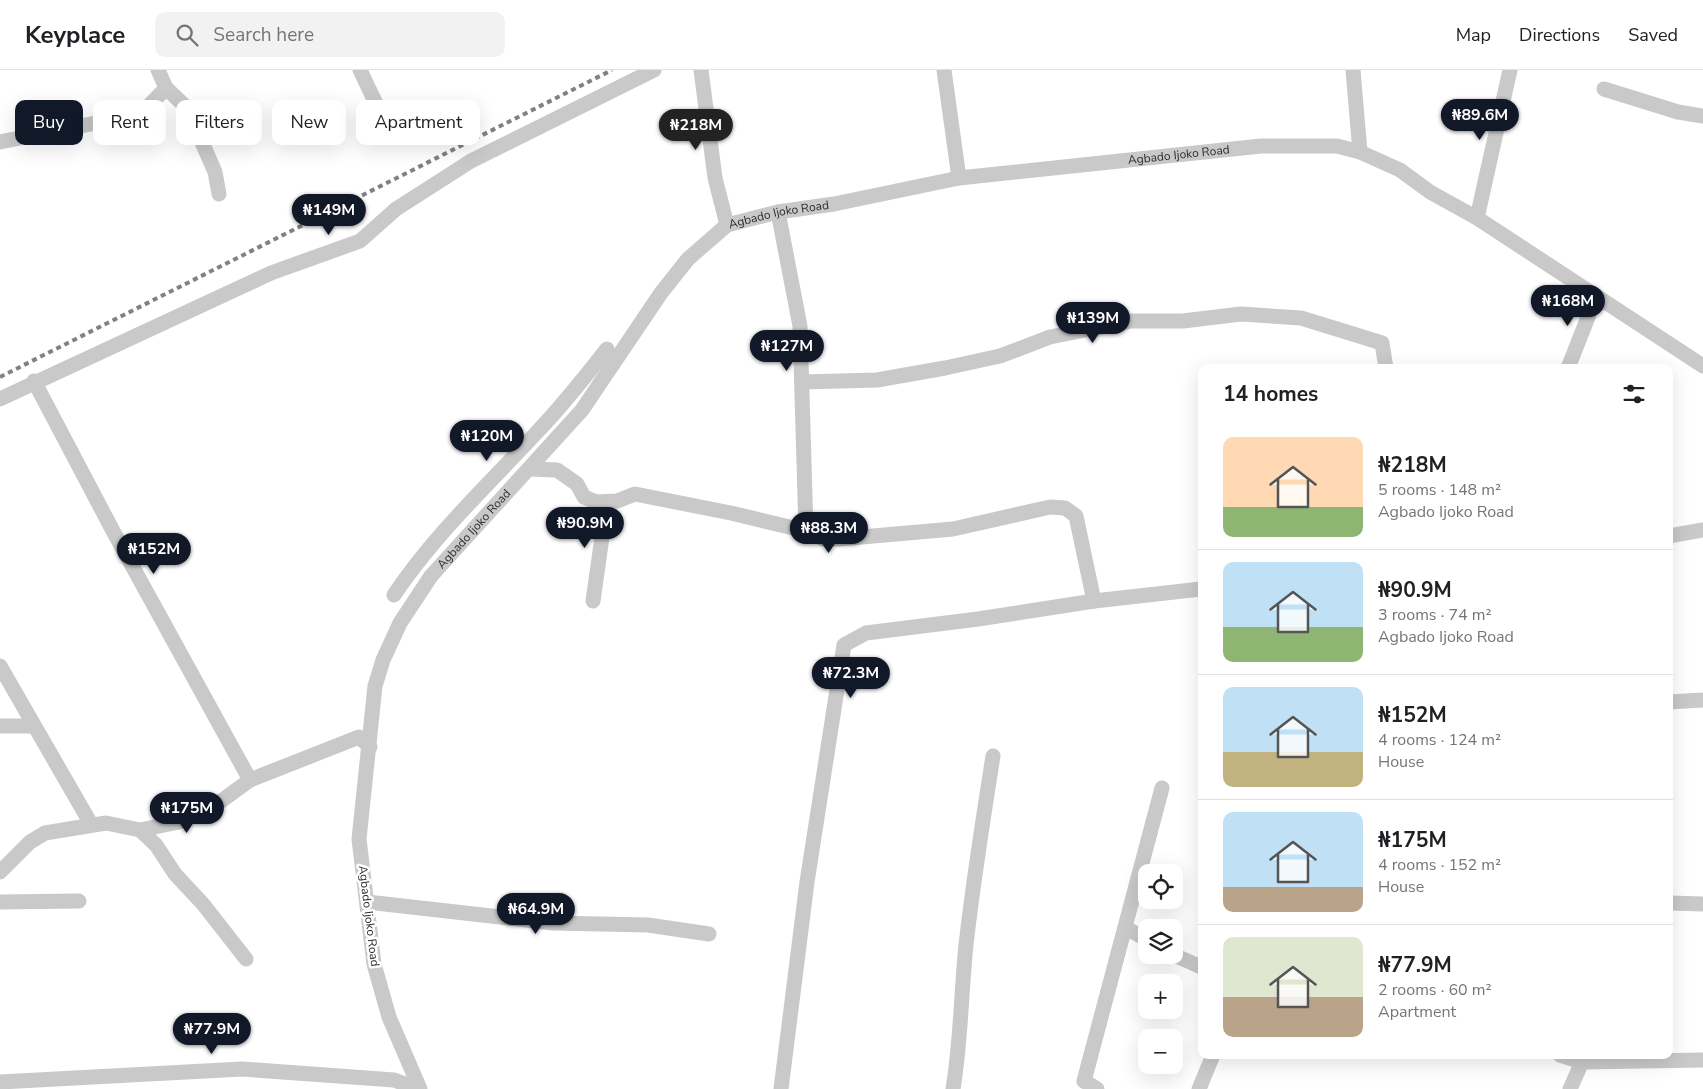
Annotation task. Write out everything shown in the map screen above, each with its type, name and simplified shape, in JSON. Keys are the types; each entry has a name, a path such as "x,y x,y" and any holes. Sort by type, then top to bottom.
{"street":[{"path":"158,70 166,88 187,108 215,172 220,194"},
{"path":"360,70 374,100"},
{"path":"0,398 271,273 360,241 396,208 471,161 654,70"},
{"path":"701,70 715,178 727,225"},
{"path":"944,70 959,178"},
{"path":"1353,70 1360,152"},
{"path":"1477,218 1510,70"},
{"path":"0,142 141,114 166,88"},
{"path":"1604,89 1678,112 1703,116"},
{"name":"Agbado Ijoko Road","path":"419,1089 389,1017 374,964 359,839 375,686 383,660 400,623 431,576 582,410 661,293 688,259 727,225 778,212 834,204 959,178 1261,146 1337,146 1360,152 1400,170 1430,192 1477,218 1703,366"},
{"path":"778,212 800,326 806,531"},
{"path":"1570,364 1596,297"},
{"path":"802,382 877,380 1000,356 1050,337 1130,322 1183,321 1242,314 1301,318 1350,334 1369,338 1382,343 1385,364"},
{"path":"394,595 409,572 444,530 570,397 607,348"},
{"path":"34,382 113,531 250,780"},
{"path":"530,469 557,470 577,484 584,496 596,502 607,502 634,494 732,513 806,531 823,539 953,529 1050,507 1065,508 1076,516 1094,601"},
{"path":"593,601 607,502"},
{"path":"1673,535 1703,530"},
{"path":"781,1089 807,882 844,645 866,633 1094,601 1198,589"},
{"path":"0,666 91,824"},
{"path":"1673,702 1703,700"},
{"path":"0,726 34,726"},
{"path":"0,872 30,842 46,833 91,824 106,823 140,830 179,822 213,806 250,780 359,737 370,747"},
{"path":"953,1089 959,1053 966,946 978,849 993,756"},
{"path":"1097,1089 1084,1081 1162,788"},
{"path":"140,830 156,844 175,874 203,904 246,960"},
{"path":"0,902 79,900"},
{"path":"367,902 552,922 648,925 708,934"},
{"path":"1673,903 1703,904"},
{"path":"1126,928 1138,935"},
{"path":"1183,959 1198,966"},
{"path":"1200,1089 1211,1059"},
{"path":"1573,1059 1582,1062 1703,1060"},
{"path":"1570,1089 1582,1062"},
{"path":"0,1082 242,1069 394,1080 419,1089"}],"railway":[{"path":"0,377 612,70"}]}
